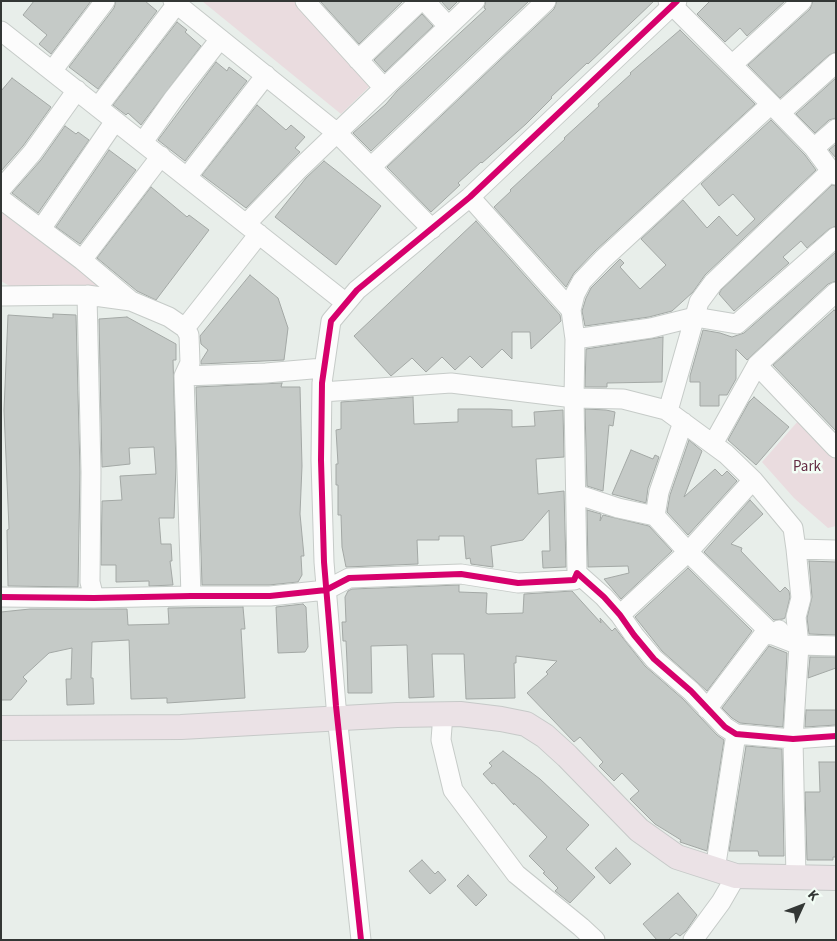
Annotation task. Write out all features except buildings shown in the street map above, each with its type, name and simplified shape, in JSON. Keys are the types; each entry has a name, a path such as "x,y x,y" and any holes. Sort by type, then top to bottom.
{"main road":[{"path":"1,728 181,727 337,712 462,704 492,706 534,715 552,727 592,764 646,821 676,842 722,869"},
{"path":"1,715 337,712 460,714 501,718 526,724 545,736 639,830 677,857 722,869 796,872 836,878"},
{"path":"796,872 836,867"}],"street":[{"path":"52,71 105,1"},
{"path":"305,1 384,88"},
{"path":"358,60 420,1"},
{"path":"426,1 448,26"},
{"path":"185,328 253,229 298,170 475,1"},
{"path":"371,167 546,1"},
{"path":"732,65 802,1"},
{"path":"98,107 177,2 337,133 432,229"},
{"path":"361,940 326,590 321,460 322,392 323,368 331,321 357,290 470,197 673,3 814,148 833,173 713,283 699,302 655,516"},
{"path":"1,31 346,303"},
{"path":"143,142 220,38"},
{"path":"1,597 270,596 326,590 349,578 461,574 518,583 574,580 577,573 574,398 575,339 571,310 575,294 582,281 603,259 775,109 836,64"},
{"path":"187,177 266,75"},
{"path":"1,189 32,153 77,90"},
{"path":"41,229 115,121"},
{"path":"814,148 836,129"},
{"path":"82,260 161,156"},
{"path":"470,197 571,310"},
{"path":"1,199 82,260 131,301"},
{"path":"575,339 651,328 695,317 737,324 836,236"},
{"path":"87,295 91,472 90,582 94,598"},
{"path":"1,296 87,295 131,301 169,317 185,328 189,335 190,363 184,376 191,596"},
{"path":"713,444 757,366 834,298"},
{"path":"757,366 836,448"},
{"path":"184,376 266,373 323,368"},
{"path":"322,392 451,383 574,398 623,399 676,417 726,454 753,480 793,528 796,549 801,598 796,618 799,645 793,739 796,872"},
{"path":"620,614 688,552 753,480"},
{"path":"576,494 618,508 655,516 688,552 773,635"},
{"path":"796,549 836,550"},
{"path":"577,573 620,614 634,636 654,658 725,727 736,734 793,739 836,736"},
{"path":"773,635 796,618"},
{"path":"707,709 764,634 773,635 799,645 836,646"},
{"path":"443,714 441,740 453,790 516,874 595,940"},
{"path":"692,940 721,902 722,869 736,734"}],"green space":[{"path":"202,1 297,1 373,83 341,114"},
{"path":"1,199 100,287 20,292 1,281"},
{"name":"Park","path":"799,420 836,455 836,526 828,528 794,498 762,462"}],"cycle path":[{"path":"361,940 336,706 324,562 321,460 322,383 331,321 357,290 470,197 677,1"},
{"path":"1,597 270,596 326,590 349,578 461,574 518,583 574,580 577,573 604,597 654,659 691,691 725,727 736,734 793,739 836,736"}]}
